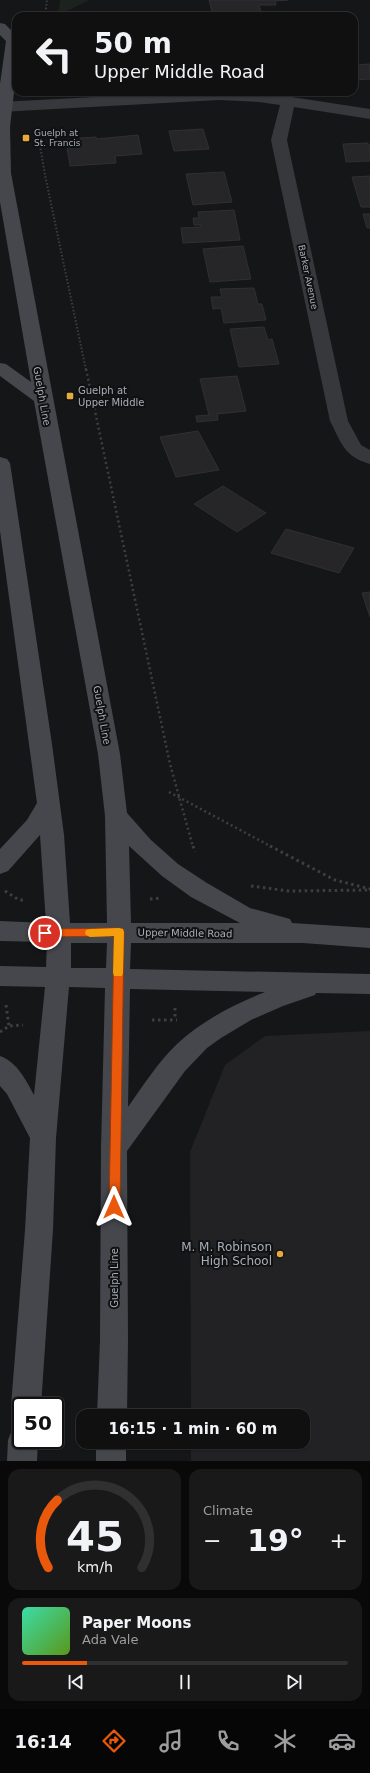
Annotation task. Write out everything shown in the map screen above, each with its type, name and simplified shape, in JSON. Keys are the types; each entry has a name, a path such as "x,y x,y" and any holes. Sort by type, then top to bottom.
{"main road":[{"name":"Guelph Line","path":"0,27 12,39"},
{"name":"Guelph Line","path":"12,46 2,107 3,173 43,399 109,754 116,816 119,881 119,932 114,1148 114,1340 112,1409"},
{"path":"0,368 43,399"},
{"path":"0,463 27,638 48,803 52,835 59,933 58,977 43,1138 39,1230 27,1397"},
{"path":"0,865 35,826 48,803"},
{"path":"116,816 143,846 170,870 199,890 243,915 303,933"},
{"name":"Upper Middle Road","path":"0,931 193,934 303,933 370,938"},
{"path":"0,976 370,984"},
{"path":"114,1148 171,1070 186,1052 202,1038 232,1018 288,994 323,984"},
{"path":"0,1067 16,1086 43,1138"},
{"path":"22,1461 23,1449"},
{"path":"111,1449 111,1461"}],"street":[{"path":"2,107 201,96"},
{"path":"259,96 370,114"},
{"name":"Barker Avenue","path":"288,101 279,140 339,421 362,453"}],"path":[{"path":"46,12 47,0"},
{"path":"36,105 37,134 170,764 196,855"},
{"path":"169,792 335,880 370,889"},
{"path":"246,884 258,888 290,890 370,889"},
{"path":"1,888 19,900"},
{"path":"150,899 166,898"},
{"path":"6,1004 9,1026"},
{"path":"175,1005 175,1019"},
{"path":"152,1020 175,1019 181,1024"},
{"path":"0,1032 9,1026 29,1024"}],"shaded area":[{"path":"60,0 90,0 64,12 58,12"},
{"name":"M. M. Robinson High School","path":"370,1031 370,1461 191,1461 191,1449 310,1449 310,1409 191,1409 190,1152 225,1065 265,1036"}],"building":[{"path":"209,0 288,0 275,1 276,5 259,5 261,12 212,12"},
{"path":"370,64 370,79 358,80 358,65"},
{"path":"203,129 209,149 174,151 169,131"},
{"path":"138,135 142,154 115,156 116,163 70,166 66,141 81,140 80,138 96,137 97,139"},
{"path":"368,143 368,145 370,145 370,161 346,162 343,144"},
{"path":"224,172 232,202 193,205 186,174"},
{"path":"370,176 370,207 361,207 352,177"},
{"path":"234,210 240,240 183,243 181,228 201,227 201,225 194,225 193,218 199,218 198,212"},
{"path":"363,214 370,214 370,228 367,228"},
{"path":"243,246 251,279 210,282 203,249"},
{"path":"254,288 258,304 262,304 266,320 224,323 221,308 213,309 211,297 222,297 220,289"},
{"path":"264,327 268,340 272,339 279,364 239,367 230,329"},
{"path":"237,376 246,411 217,414 218,420 197,422 196,416 209,415 200,379"},
{"path":"198,431 219,470 176,477 160,437"},
{"path":"223,486 266,513 237,532 194,504"},
{"path":"286,529 354,548 339,573 271,553"},
{"path":"370,592 370,617 362,593"}],"slow traffic":[{"path":"90,933 119,932 118,973"}],"place":[{"name":"Guelph at St. Francis","path":"26,138"},
{"name":"Guelph at Upper Middle","path":"70,396"},
{"name":"M. M. Robinson High School","path":"280,1254"}],"route":[{"path":"45,933 119,932 114,1207"}]}
